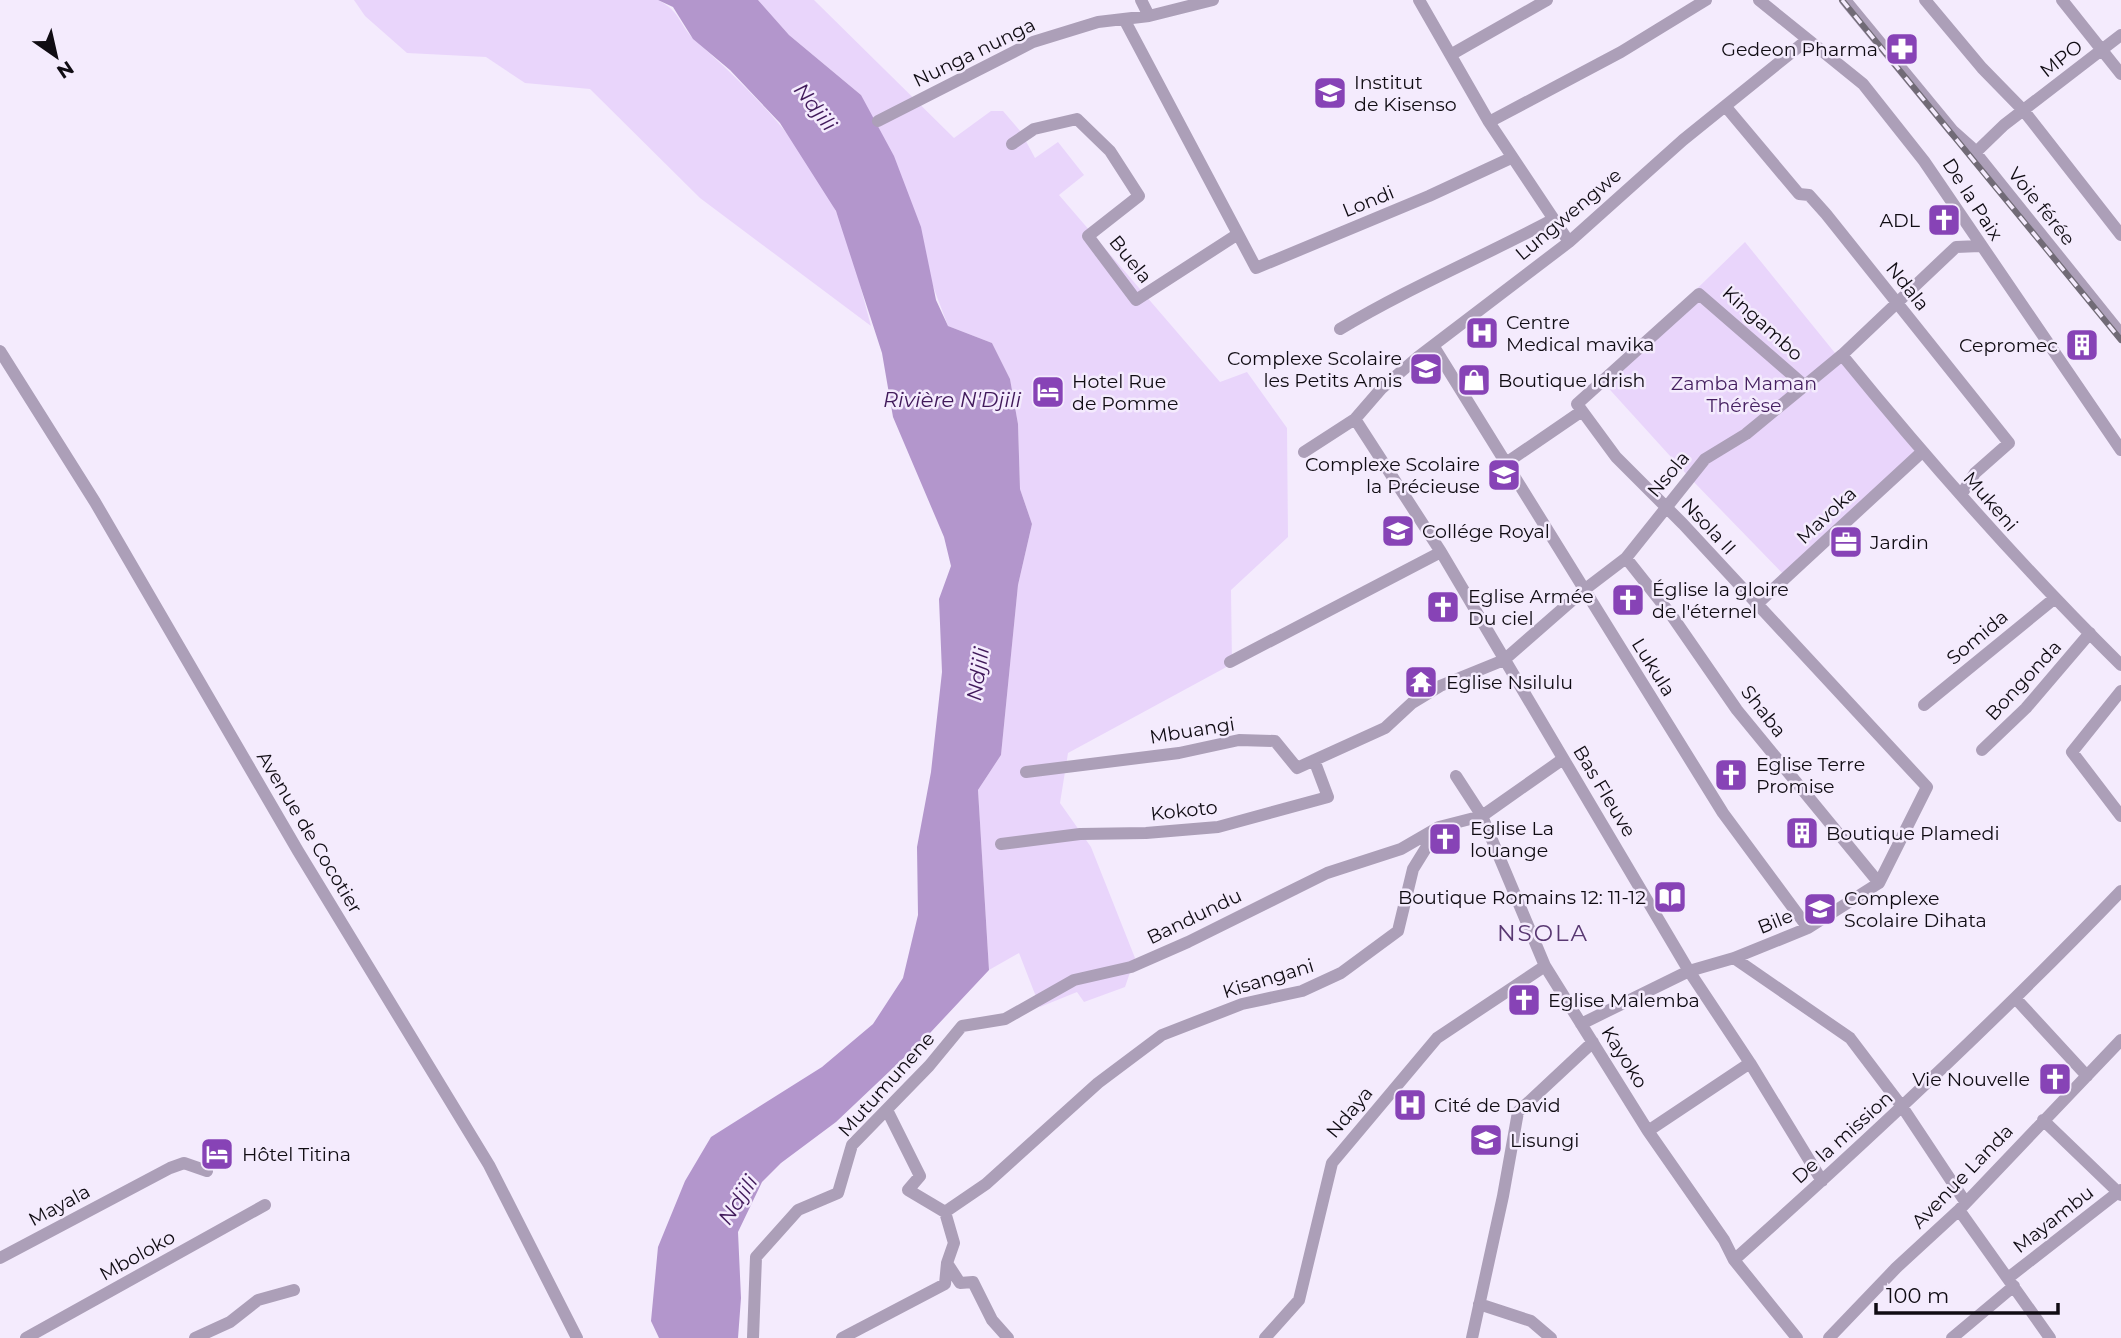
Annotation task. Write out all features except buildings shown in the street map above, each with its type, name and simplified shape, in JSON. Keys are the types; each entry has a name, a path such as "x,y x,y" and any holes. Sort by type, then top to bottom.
{"street":[{"path":"1140,0 1149,16"},
{"name":"Nunga nunga","path":"878,121 1033,42 1098,22 1149,16 1213,0"},
{"path":"1419,0 1511,158 1569,242"},
{"path":"1452,54 1547,0"},
{"path":"1489,122 1621,52 1706,0"},
{"name":"De la Paix","path":"1759,0 1863,84 1924,160 2121,450"},
{"name":"Voie férée","path":"1845,0 1952,131 1975,153 2121,334"},
{"path":"1925,0 1982,68 2024,111 2121,235"},
{"path":"2062,0 2121,74"},
{"path":"1124,19 1238,234"},
{"name":"MPO","path":"2024,111 2121,35"},
{"name":"Lungwengwe","path":"1304,452 1356,419 1381,389 1569,242 1683,140 1726,107 1749,84 1807,40"},
{"name":"Ndala","path":"1726,107 1799,194 1809,195 2009,443 1975,473 1961,495"},
{"path":"1975,153 2004,125 2024,111"},
{"name":"Buela","path":"1012,144 1034,129 1056,121 1077,119 1110,151 1139,196 1088,236 1136,300 1238,234"},
{"name":"Londi","path":"1238,234 1252,264 1258,267 1511,158"},
{"path":"1340,330 1386,301 1462,267 1552,220"},
{"name":"Nsola","path":"1314,760 1385,728 1412,703 1440,686 1504,660 1584,590 1626,558 1705,459 1746,434 1842,355 1956,247 1980,246"},
{"name":"Kingambo","path":"1582,411 1578,402 1699,294 1805,386"},
{"name":"Lukula","path":"1434,347 1723,813 1808,928"},
{"name":"Avenue de Cocotier","path":"0,351 94,502 298,850 489,1165 577,1338"},
{"name":"Mukeni","path":"1842,355 1922,452 2055,598 2121,664"},
{"path":"1506,463 1582,411"},
{"name":"Nsola II","path":"1582,411 1616,457 1927,787 1879,883"},
{"name":"Bas Fleuve","path":"1356,419 1441,552 1689,971 1750,1063 1822,1181"},
{"name":"Mavoka","path":"1756,605 1922,452"},
{"path":"1230,662 1441,552"},
{"name":"Shaba","path":"1626,558 1672,616 1737,710 1879,883"},
{"name":"Somida","path":"1924,705 2055,598"},
{"name":"Bongonda","path":"1982,750 2026,708 2090,634"},
{"path":"2121,691 2072,752 2121,816"},
{"name":"Mbuangi","path":"1027,772 1179,753 1239,740 1275,741 1297,768 1314,760"},
{"path":"1440,827 1482,816 1563,759"},
{"name":"Kokoto","path":"1001,844 1080,834 1146,833 1218,827 1328,797 1314,760"},
{"name":"Kayoko","path":"1456,776 1482,816 1545,967 1648,1131 1724,1240 1734,1260 1797,1338"},
{"name":"Bandundu","path":"962,1026 1005,1019 1074,981 1131,967 1188,942 1327,873 1401,849 1440,827"},
{"name":"Kisangani","path":"945,1212 986,1184 1098,1083 1162,1035 1242,1004 1302,991 1340,973 1398,931 1413,869 1440,827"},
{"name":"Bile","path":"1581,1024 1689,971 1734,958 1808,928 1879,883"},
{"name":"De la mission","path":"1734,1260 1903,1108 2017,1000 2121,891"},
{"path":"1734,958 1850,1038 1903,1108 1962,1207 2050,1338"},
{"name":"Ndaya","path":"1265,1338 1299,1300 1332,1163 1437,1038 1545,967"},
{"path":"2017,1000 2087,1076"},
{"name":"Mutumunene","path":"754,1338 756,1257 798,1210 838,1193 852,1146 962,1026"},
{"name":"Avenue Landa","path":"1829,1338 1896,1268 1962,1207 2121,1040"},
{"path":"1472,1338 1518,1112 1593,1042"},
{"path":"1648,1131 1750,1063"},
{"path":"842,1338 945,1284 947,1263 954,1243 945,1212 908,1190 920,1177 887,1110"},
{"path":"2043,1120 2120,1192"},
{"name":"Mayala","path":"0,1258 184,1163 208,1171"},
{"name":"Mayambu","path":"1952,1338 2011,1282 2120,1192"},
{"name":"Mboloko","path":"26,1338 265,1205"},
{"path":"947,1263 960,1283 973,1282 992,1320 1008,1338"},
{"path":"195,1338 230,1322 258,1300 294,1290"},
{"path":"1479,1304 1531,1321 1551,1338"}],"green space":[{"path":"354,0 658,0 666,5 691,36 757,99 811,166 837,214 871,326 700,198 590,89 525,83 486,57 407,53 365,16"},
{"path":"758,0 814,0 954,138 991,111 1003,111 1021,132 1035,158 1058,142 1084,175 1059,195 1220,382 1247,372 1287,428 1288,537 1231,590 1232,664 1068,753 1060,803 1091,847 1135,958 1125,987 1084,1002 1077,992 1040,1007 1019,953 989,970 978,790 1001,755 1018,585 1032,524 1020,489 1018,424 1010,379 992,343 948,326 861,95 789,35"},
{"name":"Zamba Maman Thérèse","path":"1745,242 1917,454 1786,577 1690,478 1602,381"}],"water":[{"name":"Rivière N'Djili","path":"658,0 758,0 789,35 861,95 894,156 921,227 936,300 948,326 992,343 1010,379 1018,424 1020,489 1032,524 1018,585 1001,755 978,790 989,970 930,1033 836,1122 781,1163 762,1182 738,1232 741,1298 738,1338 659,1338 651,1321 658,1247 685,1181 711,1137 822,1067 873,1024 903,978 918,915 917,847 931,772 942,672 939,599 951,566 944,537 893,417 882,353 836,211 780,123 730,70 693,39 673,7"}],"railway":[{"path":"1842,0 2121,340"}],"place":[{"name":"Gedeon Pharma","path":"1902,49"},
{"name":"Institut de Kisenso","path":"1330,93"},
{"name":"ADL","path":"1944,220"},
{"name":"Centre Medical mavika","path":"1482,333"},
{"name":"Cepromec","path":"2082,345"},
{"name":"Complexe Scolaire les Petits Amis","path":"1426,369"},
{"name":"Boutique Idrish","path":"1474,380"},
{"name":"Hotel Rue de Pomme","path":"1048,392"},
{"name":"Complexe Scolaire la Précieuse","path":"1504,475"},
{"name":"Collége Royal","path":"1398,531"},
{"name":"Jardin","path":"1846,542"},
{"name":"Église la gloire de l'éternel","path":"1628,600"},
{"name":"Eglise Armée Du ciel","path":"1443,607"},
{"name":"Eglise Nsilulu","path":"1421,682"},
{"name":"Eglise Terre Promise","path":"1731,775"},
{"name":"Boutique Plamedi","path":"1802,833"},
{"name":"Eglise La louange","path":"1445,839"},
{"name":"Boutique Romains 12: 11-12","path":"1670,897"},
{"name":"Complexe Scolaire Dihata","path":"1820,909"},
{"name":"Eglise Malemba","path":"1524,1000"},
{"name":"Vie Nouvelle","path":"2055,1079"},
{"name":"Cité de David","path":"1410,1105"},
{"name":"Lisungi","path":"1486,1140"},
{"name":"Hôtel Titina","path":"217,1154"}],"district":[{"name":"NSOLA","path":"1543,933"}],"water label":[{"name":"Ndjili","path":"815,107"},
{"name":"Ndjili","path":"978,674"},
{"name":"Ndjili","path":"738,1200"}]}
